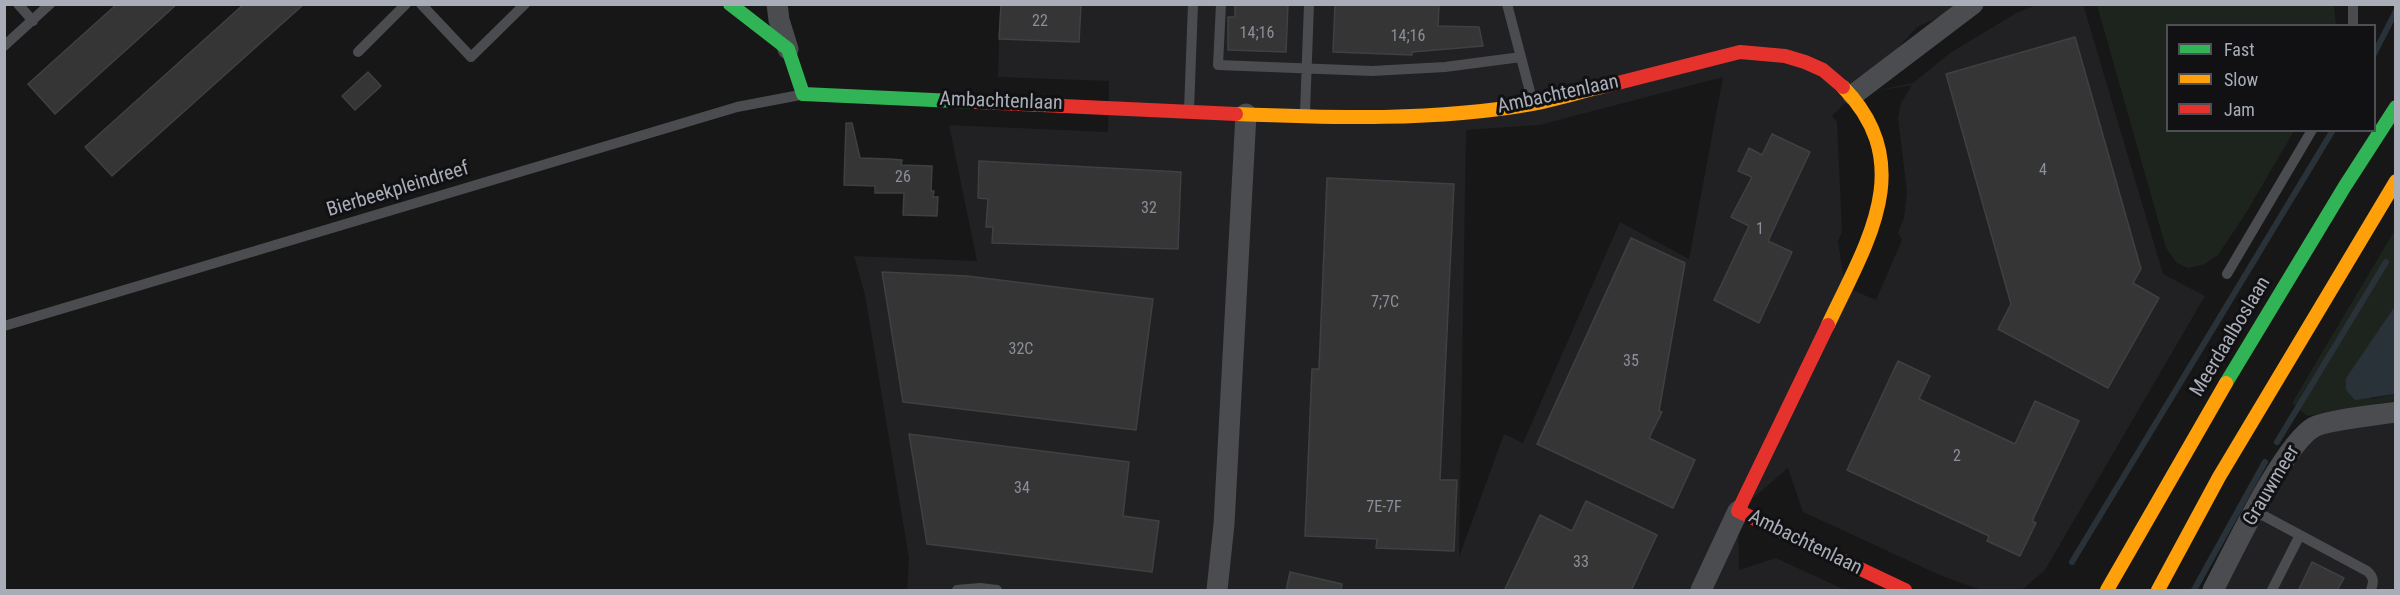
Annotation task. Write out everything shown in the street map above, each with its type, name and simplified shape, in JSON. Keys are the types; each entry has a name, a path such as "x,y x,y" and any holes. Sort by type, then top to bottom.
{"main road":[{"path":"730,4 788,49 803,94"},
{"name":"Ambachtenlaan","path":"803,94 1246,114 1389,117 1472,112 1533,104 1740,52 1770,51 1800,59 1832,75 1853,95 1870,122 1880,151 1883,180 1865,245 1738,511 1905,591"},
{"name":"Meerdaalboslaan","path":"2107,588 2210,409 2345,186 2396,107"},
{"path":"2158,591 2219,477 2396,181"}],"street":[{"path":"777,4 779,20 788,49"},
{"path":"1853,95 1973,4"},
{"path":"1217,591 1224,524 1246,114"},
{"name":"Grauwmeer","path":"2212,591 2277,473 2303,434 2316,426 2396,412"},
{"name":"Ambachtenlaan","path":"1701,591 1738,511"}],"lane":[{"path":"18,4 33,21"},
{"path":"4,46 51,4"},
{"path":"358,52 406,4"},
{"path":"421,4 471,57 525,4"},
{"path":"1189,111 1193,4"},
{"path":"1221,4 1218,65 1372,70 1445,67 1521,57"},
{"path":"1305,115 1309,4"},
{"path":"1507,4 1533,104"},
{"path":"2353,4 2353,24"},
{"name":"Bierbeekpleindreef","path":"4,326 737,107 803,94"},
{"path":"2226,274 2311,132"},
{"path":"2255,511 2367,571 2372,576 2373,584 2370,591"},
{"path":"2272,591 2300,535"},
{"path":"957,591 981,588 997,591"}],"shaded area":[{"path":"2083,4 2163,274 2205,296 2045,570 2022,590 1982,590 1944,577 1803,512 1788,468 1738,511 1739,570 1776,558 1845,590 907,590 909,558 865,295 854,256 977,261 949,125 1108,132 1109,81 998,77 1000,5 1965,5 1917,27 1855,95 1832,116 1837,122 1842,232 1838,241 1845,287 1876,300 1902,240 1898,232 1904,218 1907,192 1898,118 1901,103 1912,85 1864,93 1913,83 1950,53 2018,12 2037,5","holes":["1723,77 1689,259 1620,222 1523,443 1504,434 1459,557 1466,130 1539,125"]},
{"path":"2097,5 2334,5 2336,24 2166,24 2166,132 2293,132 2246,213 2218,255 2203,265 2188,268 2177,263 2166,248"},
{"path":"2395,230 2395,306 2346,378 2372,399 2395,394 2395,401 2307,416 2292,403"},
{"path":"2395,306 2395,394 2355,400 2346,390 2346,378"},
{"path":"2395,419 2395,590 2222,590 2298,452 2323,431"}],"building":[{"path":"117,4 177,4 55,114 28,84"},
{"path":"244,4 304,4 112,176 85,147"},
{"path":"1001,4 1081,4 1079,42 999,39"},
{"path":"1235,4 1288,4 1286,52 1228,50 1228,17 1235,17"},
{"path":"1335,4 1439,4 1438,26 1479,27 1483,46 1412,52 1412,55 1333,52"},
{"path":"2075,37 2141,269 2133,283 2159,298 2108,388 1998,329 2011,304 1946,74"},
{"path":"368,72 381,86 355,110 342,96"},
{"path":"846,123 852,123 860,158 902,160 901,165 932,166 931,191 934,191 933,197 938,197 937,216 903,215 904,193 875,193 875,186 844,185"},
{"path":"1772,134 1810,152 1768,241 1792,252 1759,323 1714,300 1749,226 1731,217 1752,177 1738,171 1749,148 1762,155"},
{"path":"979,161 1181,172 1178,249 992,243 993,227 986,227 988,199 978,198"},
{"path":"1327,178 1454,184 1440,480 1457,480 1454,551 1376,548 1377,539 1305,536 1312,369 1319,369"},
{"path":"1631,238 1685,263 1659,411 1662,412 1649,438 1695,460 1673,508 1537,444"},
{"path":"882,272 967,276 1153,299 1136,430 903,402"},
{"path":"1898,361 1930,376 1919,399 2015,444 2035,401 2079,421 2032,521 2036,523 2020,556 1987,541 1989,536 1847,470"},
{"path":"909,434 1129,462 1123,516 1159,521 1152,572 927,544"},
{"path":"1586,501 1657,535 1631,591 1504,591 1540,515 1572,531"},
{"path":"2312,562 2344,578 2337,591 2298,591"},
{"path":"1290,572 1342,584 1341,591 1286,591"}],"waterway":[{"path":"2376,50 2396,11"},
{"path":"2072,562 2332,132"},
{"path":"2277,442 2386,262"},
{"path":"2194,590 2265,462"}],"traffic: fast":[{"path":"730,4 788,49 803,94 976,102"},
{"path":"2226,383 2345,186 2396,107"}],"traffic: slow":[{"path":"1236,114 1310,117 1422,116 1532,104 1602,87"},
{"path":"1828,325 1869,235 1878,205 1882,175 1878,146 1866,116 1843,87"},
{"path":"2158,590 2219,477 2396,181"},
{"path":"2107,590 2226,383"}],"traffic: jam":[{"path":"1602,87 1740,52 1785,56 1805,62 1823,70 1843,87"},
{"path":"976,102 1236,114"},
{"path":"1828,325 1738,511 1905,590"}]}
